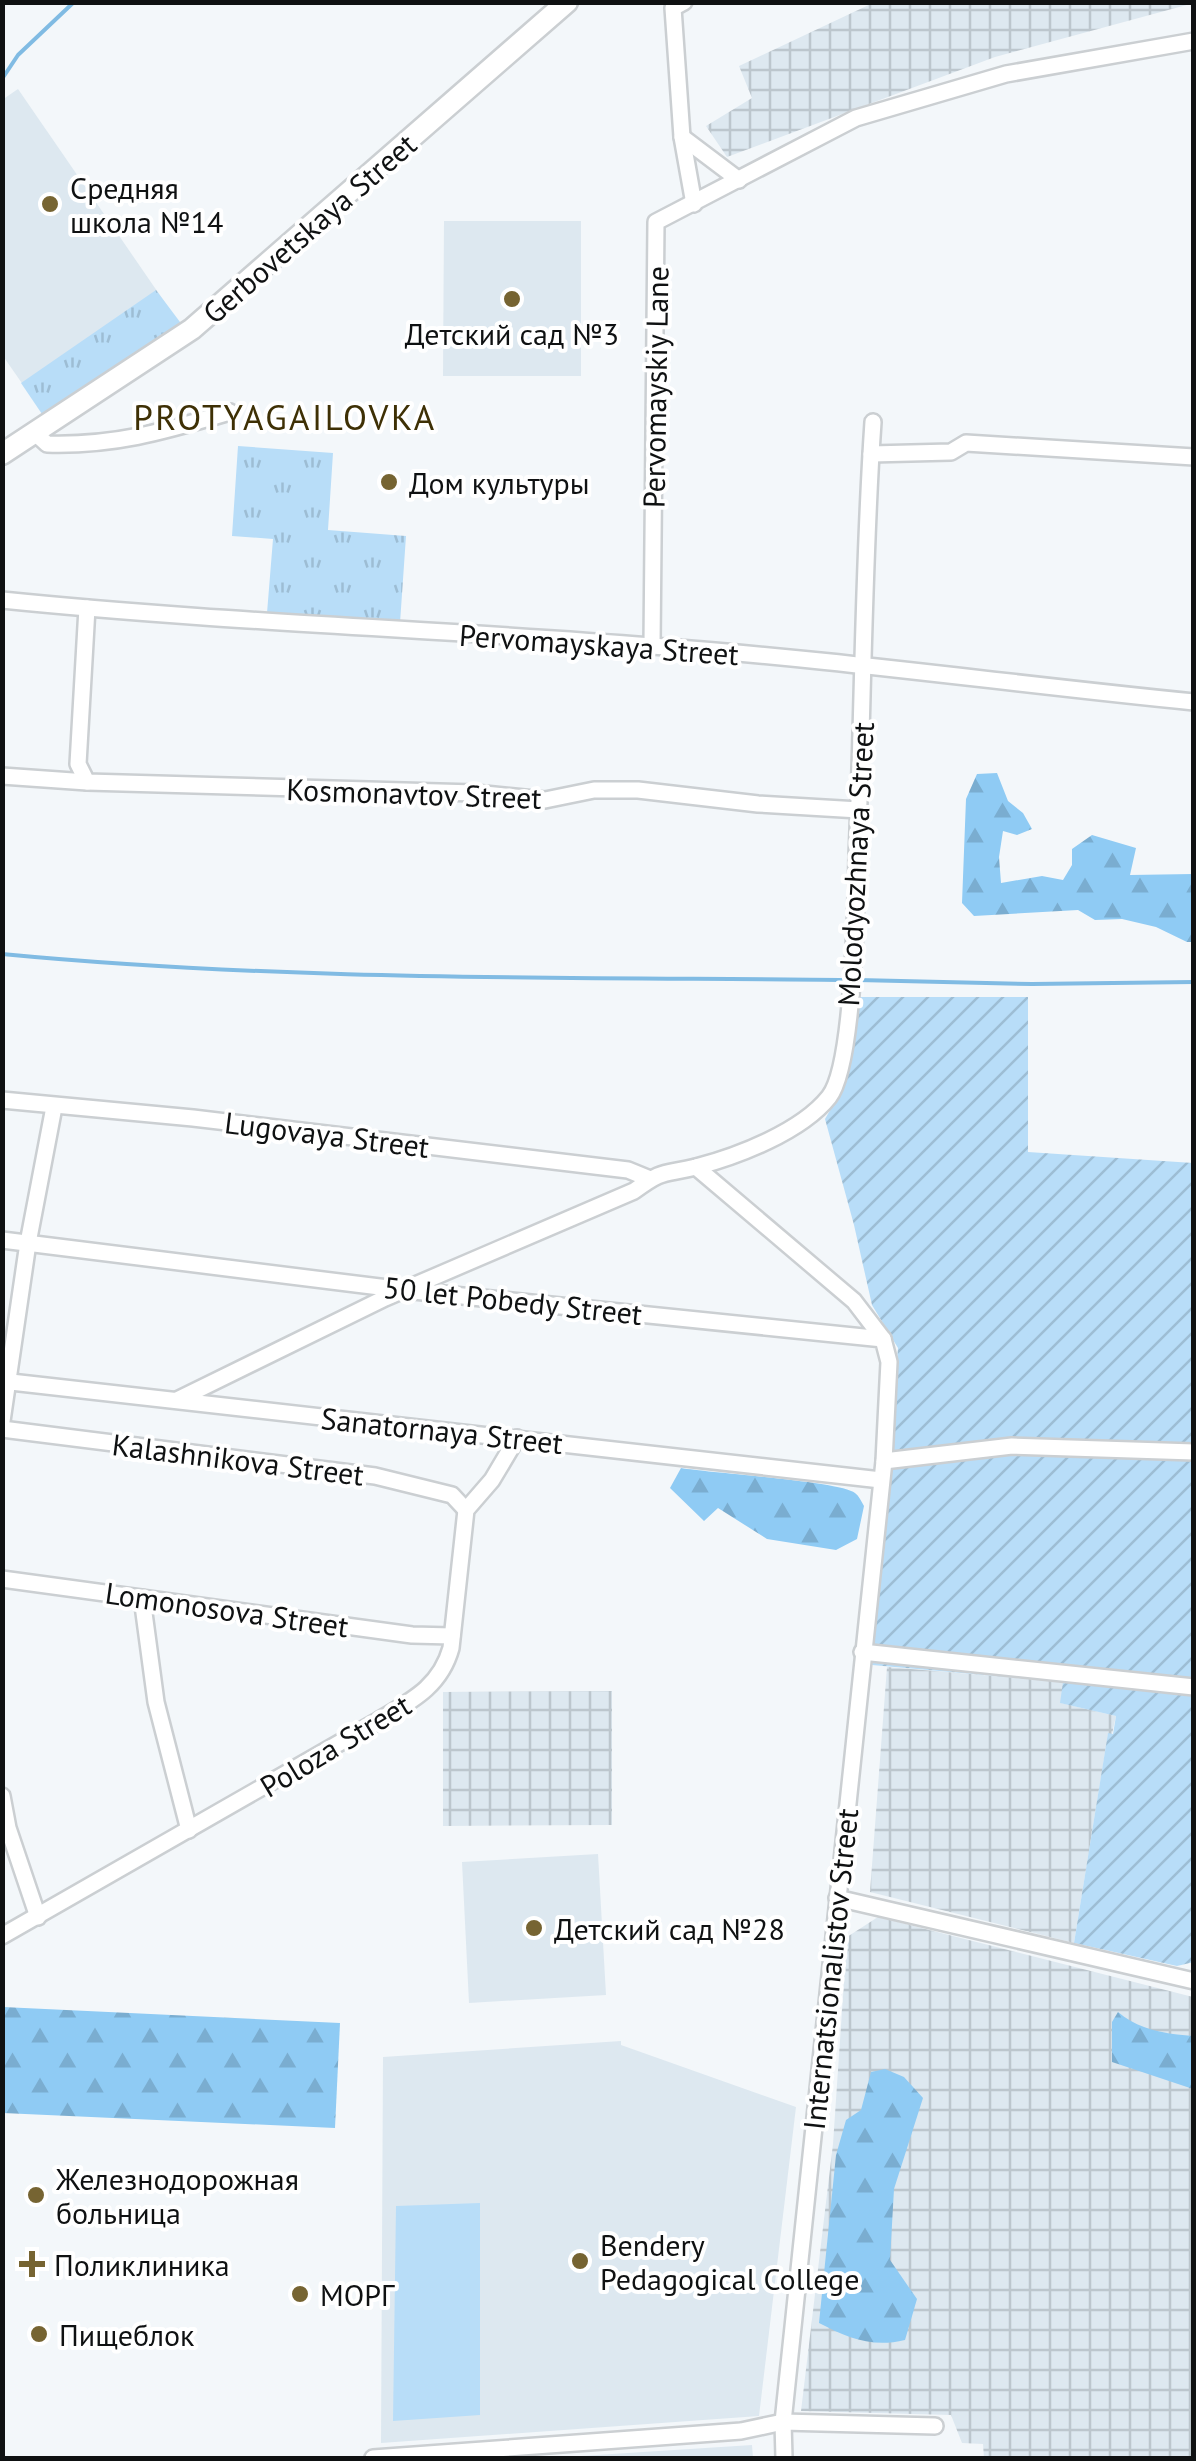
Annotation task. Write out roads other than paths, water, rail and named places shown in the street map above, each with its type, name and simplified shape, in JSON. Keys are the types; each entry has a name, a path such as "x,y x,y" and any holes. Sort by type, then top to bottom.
{"street":[{"name":"Gerbovetskaya Street","path":"2,454 192,329 567,2"},
{"path":"676,4 682,136 694,204"},
{"name":"Pervomayskiy Lane","path":"652,646 656,222 856,118 1006,74 1194,41"},
{"path":"682,136 739,180"},
{"path":"35,433 47,444 93,445 157,434 230,412"},
{"name":"Molodyozhnaya Street","path":"650,1179 660,1172 696,1167 778,1137 832,1094 841,1062 853,964 874,422"},
{"path":"871,454 952,452 966,442 1194,457"},
{"name":"Pervomayskaya Street","path":"2,600 652,646 1194,702"},
{"path":"87,608 78,764 87,782"},
{"name":"Kosmonavtov Street","path":"2,776 475,793 545,800 594,790 638,790 758,804 859,810"},
{"name":"Lugovaya Street","path":"2,1100 193,1118 628,1170 650,1179"},
{"path":"2,1420 28,1243 54,1107"},
{"path":"696,1167 854,1301 883,1338 889,1362 881,1480"},
{"path":"177,1400 404,1290 634,1191 650,1179"},
{"name":"50 let Pobedy Street","path":"2,1240 404,1290 883,1338"},
{"name":"Sanatornaya Street","path":"6,1382 881,1480"},
{"name":"Kalashnikova Street","path":"2,1429 374,1476 452,1495 466,1510"},
{"path":"466,1510 492,1480 517,1438"},
{"path":"884,1460 1012,1446 1194,1452"},
{"name":"Internatsionalistov Street","path":"784,2458 783,2422 881,1480"},
{"name":"Poloza Street","path":"2,1936 430,1688 446,1666 451,1642 466,1510"},
{"name":"Lomonosova Street","path":"2,1579 451,1642"},
{"path":"142,1598 156,1702 189,1830"},
{"path":"862,1652 1194,1687"},
{"path":"2,1796 5,1827 38,1917"},
{"path":"838,1898 1194,1981"},
{"path":"373,2458 741,2431 783,2422 936,2426"}],"waterway":[{"path":"2,79 18,55 74,2"},
{"path":"2,954 320,973 849,980"},
{"path":"858,980 1194,982"}],"place":[{"name":"Средняя школа №14","path":"50,204"},
{"name":"Детский сад №3","path":"512,299"},
{"name":"Дом культуры","path":"389,482"},
{"name":"Детский сад №28","path":"534,1928"},
{"name":"Железнодорожная больница","path":"36,2195"},
{"name":"Bendery Pedagogical College","path":"580,2261"},
{"name":"Поликлиника","path":"32,2264"},
{"name":"МОРГ","path":"300,2294"},
{"name":"Пищеблок","path":"39,2334"}],"district":[{"name":"PROTYAGAILOVKA","path":"285,417"}]}
